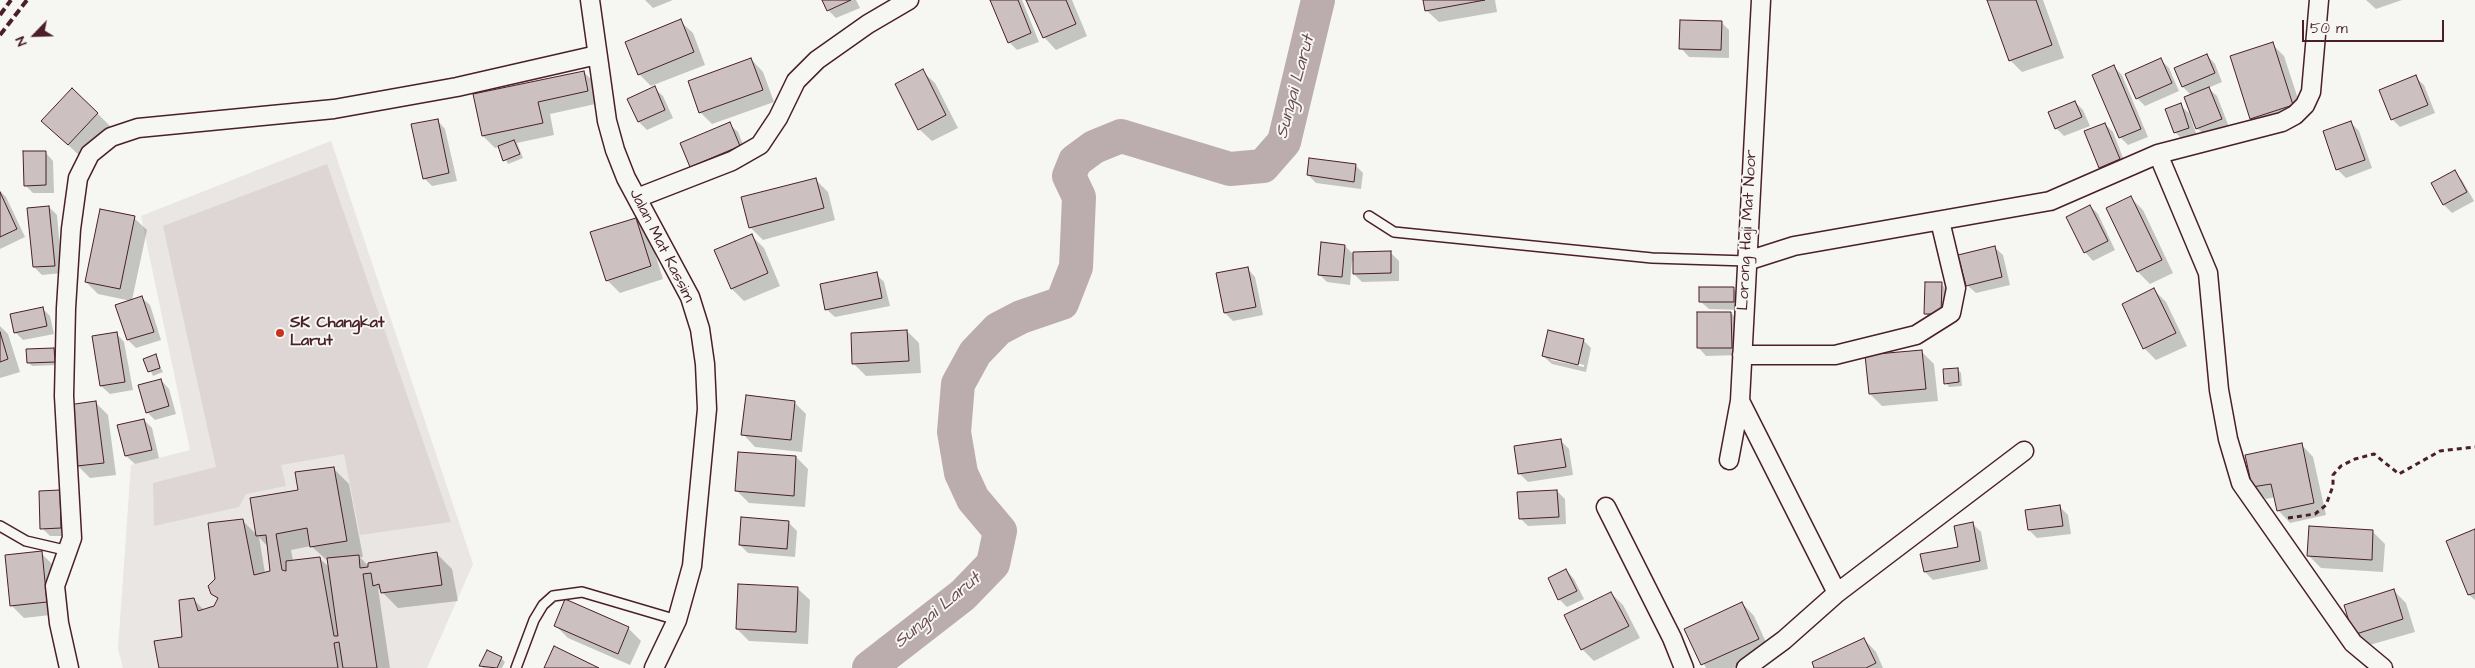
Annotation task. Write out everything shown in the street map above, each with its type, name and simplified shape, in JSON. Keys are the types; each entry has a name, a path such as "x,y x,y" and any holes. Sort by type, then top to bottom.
{"street":[{"name":"Jalan Mat Kassim","path":"590,0 607,120 626,178 690,296 700,329 705,364 707,409 692,566 677,620 654,668"},
{"path":"637,198 732,161 760,145 778,118 796,81 817,60 868,24 909,0"},
{"name":"Lorong Haji Mat Noor","path":"1729,460 1740,401 1761,0"},
{"path":"1747,261 1794,246 2050,201 2158,154 2282,122 2295,115 2305,105 2311,92 2319,0"},
{"path":"69,668 59,623 55,586 69,551 72,538 64,396 66,308 71,229 78,178 90,154 111,137 138,128 334,109 457,87 597,56"},
{"path":"2158,154 2208,272 2219,390 2228,439 2242,482 2265,518 2353,642 2383,668"},
{"path":"1742,355 1835,355 1916,335 1951,313 1956,288 1940,221"},
{"path":"1740,401 1837,593"},
{"path":"1746,668 1784,640 1837,593 2024,450"},
{"path":"1606,507 1672,638 1684,668"}],"lane":[{"path":"1370,216 1394,232 1652,258 1747,261"},
{"path":"0,526 26,541 69,551"},
{"path":"516,668 534,620 543,605 553,596 582,592 677,620"}],"path":[{"path":"2265,518 2278,519 2315,514 2326,505 2333,486 2333,474 2342,466 2355,459 2374,454 2400,474 2440,451 2475,447"}],"shaded area":[{"name":"SK Changkat Larut","path":"331,141 473,564 427,668 123,668 118,649 131,465 190,450 141,216"},
{"path":"327,164 451,522 360,535 344,454 281,465 286,486 246,494 239,507 154,526 153,483 216,467 163,226"}],"building":[{"path":"822,0 851,0 827,11"},
{"path":"990,0 1018,0 1031,33 1008,43"},
{"path":"1026,0 1066,0 1076,24 1043,38"},
{"path":"1423,0 1485,0 1425,11"},
{"path":"1987,0 2036,0 2052,45 2009,61"},
{"path":"681,19 694,52 638,75 625,42"},
{"path":"1680,20 1722,21 1721,50 1679,49"},
{"path":"2273,42 2293,105 2250,119 2230,56"},
{"path":"2207,54 2215,73 2182,87 2174,68"},
{"path":"751,58 763,90 699,113 688,81"},
{"path":"2161,58 2172,83 2136,99 2125,74"},
{"path":"2114,65 2141,129 2119,138 2092,75"},
{"path":"923,69 946,115 918,130 895,84"},
{"path":"584,71 588,91 538,102 543,123 482,136 473,94"},
{"path":"2416,75 2428,105 2391,120 2379,90"},
{"path":"655,86 665,110 638,122 627,99"},
{"path":"2209,87 2222,119 2196,129 2184,97"},
{"path":"72,88 98,113 68,145 41,121"},
{"path":"2075,101 2082,117 2055,129 2048,112"},
{"path":"2181,103 2189,128 2174,133 2165,109"},
{"path":"438,119 449,173 423,179 411,124"},
{"path":"2351,121 2365,160 2336,170 2323,131"},
{"path":"730,122 740,146 690,167 680,143"},
{"path":"2105,123 2120,159 2099,168 2084,131"},
{"path":"514,140 520,154 503,161 498,146"},
{"path":"23,151 46,151 46,185 24,186"},
{"path":"1309,158 1356,164 1354,182 1307,175"},
{"path":"2455,170 2467,192 2443,205 2431,183"},
{"path":"816,178 824,208 749,228 741,197"},
{"path":"0,192 17,229 0,237"},
{"path":"2131,196 2162,260 2137,272 2106,208"},
{"path":"2090,205 2108,241 2084,253 2066,217"},
{"path":"49,206 55,266 33,267 27,208"},
{"path":"100,209 135,216 120,289 85,282"},
{"path":"636,218 651,266 606,281 590,232"},
{"path":"752,234 768,273 731,289 714,250"},
{"path":"1321,242 1345,245 1342,277 1318,275"},
{"path":"1995,246 2002,277 1966,286 1958,255"},
{"path":"1391,251 1391,273 1353,274 1353,252"},
{"path":"1248,267 1256,307 1224,313 1216,273"},
{"path":"877,272 882,298 825,310 820,284"},
{"path":"1925,282 1942,282 1941,314 1924,314"},
{"path":"1699,287 1734,287 1734,302 1699,302"},
{"path":"2154,288 2176,333 2143,349 2122,304"},
{"path":"142,296 154,332 127,340 115,305"},
{"path":"43,307 47,326 14,333 10,314"},
{"path":"1697,312 1731,312 1732,348 1697,348"},
{"path":"907,330 909,361 852,364 851,333"},
{"path":"1548,330 1584,339 1578,365 1542,356"},
{"path":"0,332 8,359 0,362"},
{"path":"117,332 125,382 100,386 92,336"},
{"path":"54,348 55,362 27,363 26,349"},
{"path":"1922,350 1926,389 1869,394 1865,355"},
{"path":"156,354 160,368 148,372 143,359"},
{"path":"1958,368 1959,382 1944,384 1943,369"},
{"path":"161,379 169,406 146,413 138,385"},
{"path":"746,395 795,401 791,440 741,435"},
{"path":"96,401 104,463 77,466 68,405"},
{"path":"144,419 152,450 125,456 117,425"},
{"path":"1561,439 1566,467 1518,474 1514,446"},
{"path":"2302,443 2314,503 2277,511 2271,484 2252,487 2245,455"},
{"path":"738,452 796,456 794,496 735,491"},
{"path":"334,467 347,541 310,547 307,528 276,534 282,570 286,571 286,561 320,557 334,636 338,636 327,558 359,555 360,568 368,567 368,563 437,552 442,585 381,593 379,584 373,586 371,573 363,574 377,668 343,668 339,642 334,643 338,668 159,668 154,641 182,637 179,600 194,598 198,611 214,606 218,598 211,594 208,586 215,579 208,523 243,519 254,575 270,571 266,535 256,536 250,498 298,490 295,472"},
{"path":"60,490 61,528 40,529 39,491"},
{"path":"1557,490 1559,517 1519,519 1517,492"},
{"path":"2060,505 2063,526 2028,530 2025,510"},
{"path":"741,517 789,521 787,549 739,545"},
{"path":"1973,522 1980,561 1924,572 1920,554 1958,547 1954,526"},
{"path":"2309,526 2373,530 2372,560 2307,556"},
{"path":"2475,529 2475,593 2468,595 2446,541"},
{"path":"42,551 47,602 10,606 5,555"},
{"path":"1566,569 1577,591 1558,600 1548,578"},
{"path":"738,584 798,587 796,632 736,629"},
{"path":"2394,589 2403,619 2353,635 2344,605"},
{"path":"1611,592 1629,626 1581,650 1564,615"},
{"path":"565,599 629,627 618,654 554,626"},
{"path":"1742,602 1759,639 1701,665 1684,629"},
{"path":"1864,638 1876,663 1866,668 1814,668 1812,662"},
{"path":"554,646 599,668 544,668"},
{"path":"487,650 502,657 497,668 479,666"}],"waterway":[{"name":"Sungai Larut","path":"869,668 963,595 993,564 1000,531 973,499 961,473 954,432 958,384 975,353 998,329 1021,317 1062,303 1076,267 1079,197 1069,176 1075,161 1094,147 1121,136 1230,169 1263,166 1284,142 1318,0"}],"railway":[{"path":"0,15 11,0"},
{"path":"0,35 27,0"}],"place":[{"name":"SK Changkat Larut","path":"280,333"}]}
